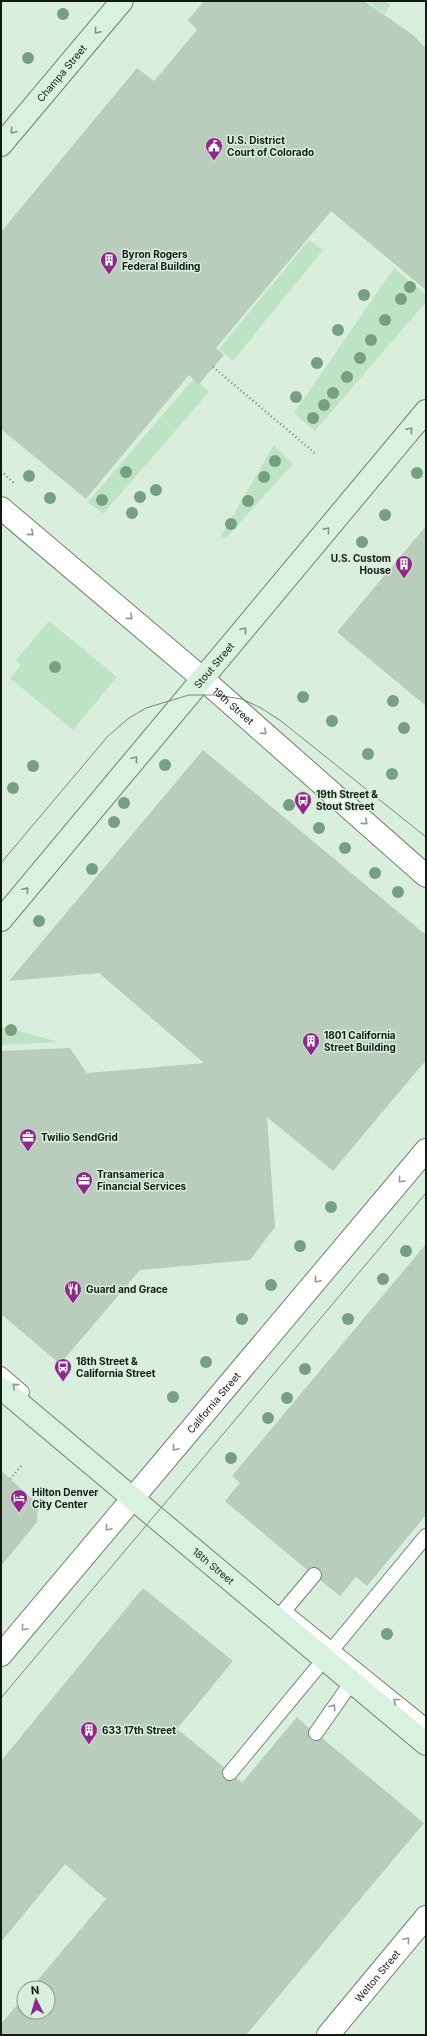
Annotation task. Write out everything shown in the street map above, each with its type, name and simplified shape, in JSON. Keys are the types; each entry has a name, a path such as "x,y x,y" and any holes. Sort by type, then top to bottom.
{"main road":[{"name":"Champa Street","path":"1,145 122,1"},
{"name":"Stout Street","path":"1,920 426,411"},
{"name":"18th Street","path":"1,1388 136,1495 328,1654 351,1683 426,1744"}],"street":[{"name":"19th Street","path":"1,508 203,679 426,876"},
{"name":"California Street","path":"1,1655 426,1150"},
{"name":"Welton Street","path":"328,2035 426,1917"}],"lane":[{"path":"1,1374 136,1495"},
{"path":"230,1773 426,1536"},
{"path":"280,1615 314,1575"},
{"path":"328,1654 426,1726"},
{"path":"316,1733 351,1683"}],"path":[{"path":"213,367 316,454"},
{"path":"10,1479 23,1464"}],"green space":[{"path":"367,1 385,1 390,5 385,14"},
{"path":"309,240 323,250 233,361 219,349"},
{"path":"394,268 426,295 426,302 315,431 294,413"},
{"path":"194,378 209,392 103,514 88,502"},
{"path":"274,445 293,464 225,539 221,536"},
{"path":"49,621 117,677 73,730 10,678 21,665 16,660"},
{"path":"1,1026 59,1042 1,1045"}],"building":[{"name":"Byron Rogers Federal Building","path":"204,1 364,1 413,35 426,48 426,290 331,211 216,348 224,355 199,384 189,375 86,499 1,429 1,232 137,68 154,81 197,30 188,20"},
{"name":"U.S. Custom House","path":"426,526 426,706 337,632"},
{"name":"1801 California Street Building","path":"203,750 426,935 426,1060 333,1171 267,1117 275,1227 250,1260 140,1270 60,1364 1,1314 1,1051 70,1048 87,1073 204,1063 99,973 9,981"},
{"path":"426,1244 426,1515 367,1586 356,1577 340,1596 320,1580 322,1572 319,1568 311,1567 307,1570 225,1501 240,1483 232,1476"},
{"name":"Hilton Denver City Center","path":"1,1471 38,1504 37,1522 1,1566"},
{"path":"143,1588 233,1661 177,1729 224,1767 222,1776 225,1780 233,1781 237,1778 242,1783 297,1717 309,1728 308,1733 311,1740 316,1741 322,1738 424,1823 246,2035 1,2035 1,2024 16,2006 16,2020 56,2020 56,1980 38,1980 106,1899 65,1864 1,1942 1,1761"}],"tram line":[{"path":"1,863 108,736 129,718 146,708 189,695 214,695 242,699 261,708 281,721 426,837"},
{"path":"1,1698 426,1193"}],"place":[{"name":"U.S. District Court of Colorado","path":"214,161"},
{"name":"Byron Rogers Federal Building","path":"109,275"},
{"name":"U.S. Custom House","path":"404,579"},
{"name":"19th Street & Stout Street","path":"303,815"},
{"name":"1801 California Street Building","path":"311,1056"},
{"name":"Twilio SendGrid","path":"28,1152"},
{"name":"Transamerica Financial Services","path":"84,1195"},
{"name":"Guard and Grace","path":"73,1304"},
{"name":"18th Street & California Street","path":"63,1382"},
{"name":"Hilton Denver City Center","path":"19,1513"},
{"name":"633 17th Street","path":"89,1745"}]}
